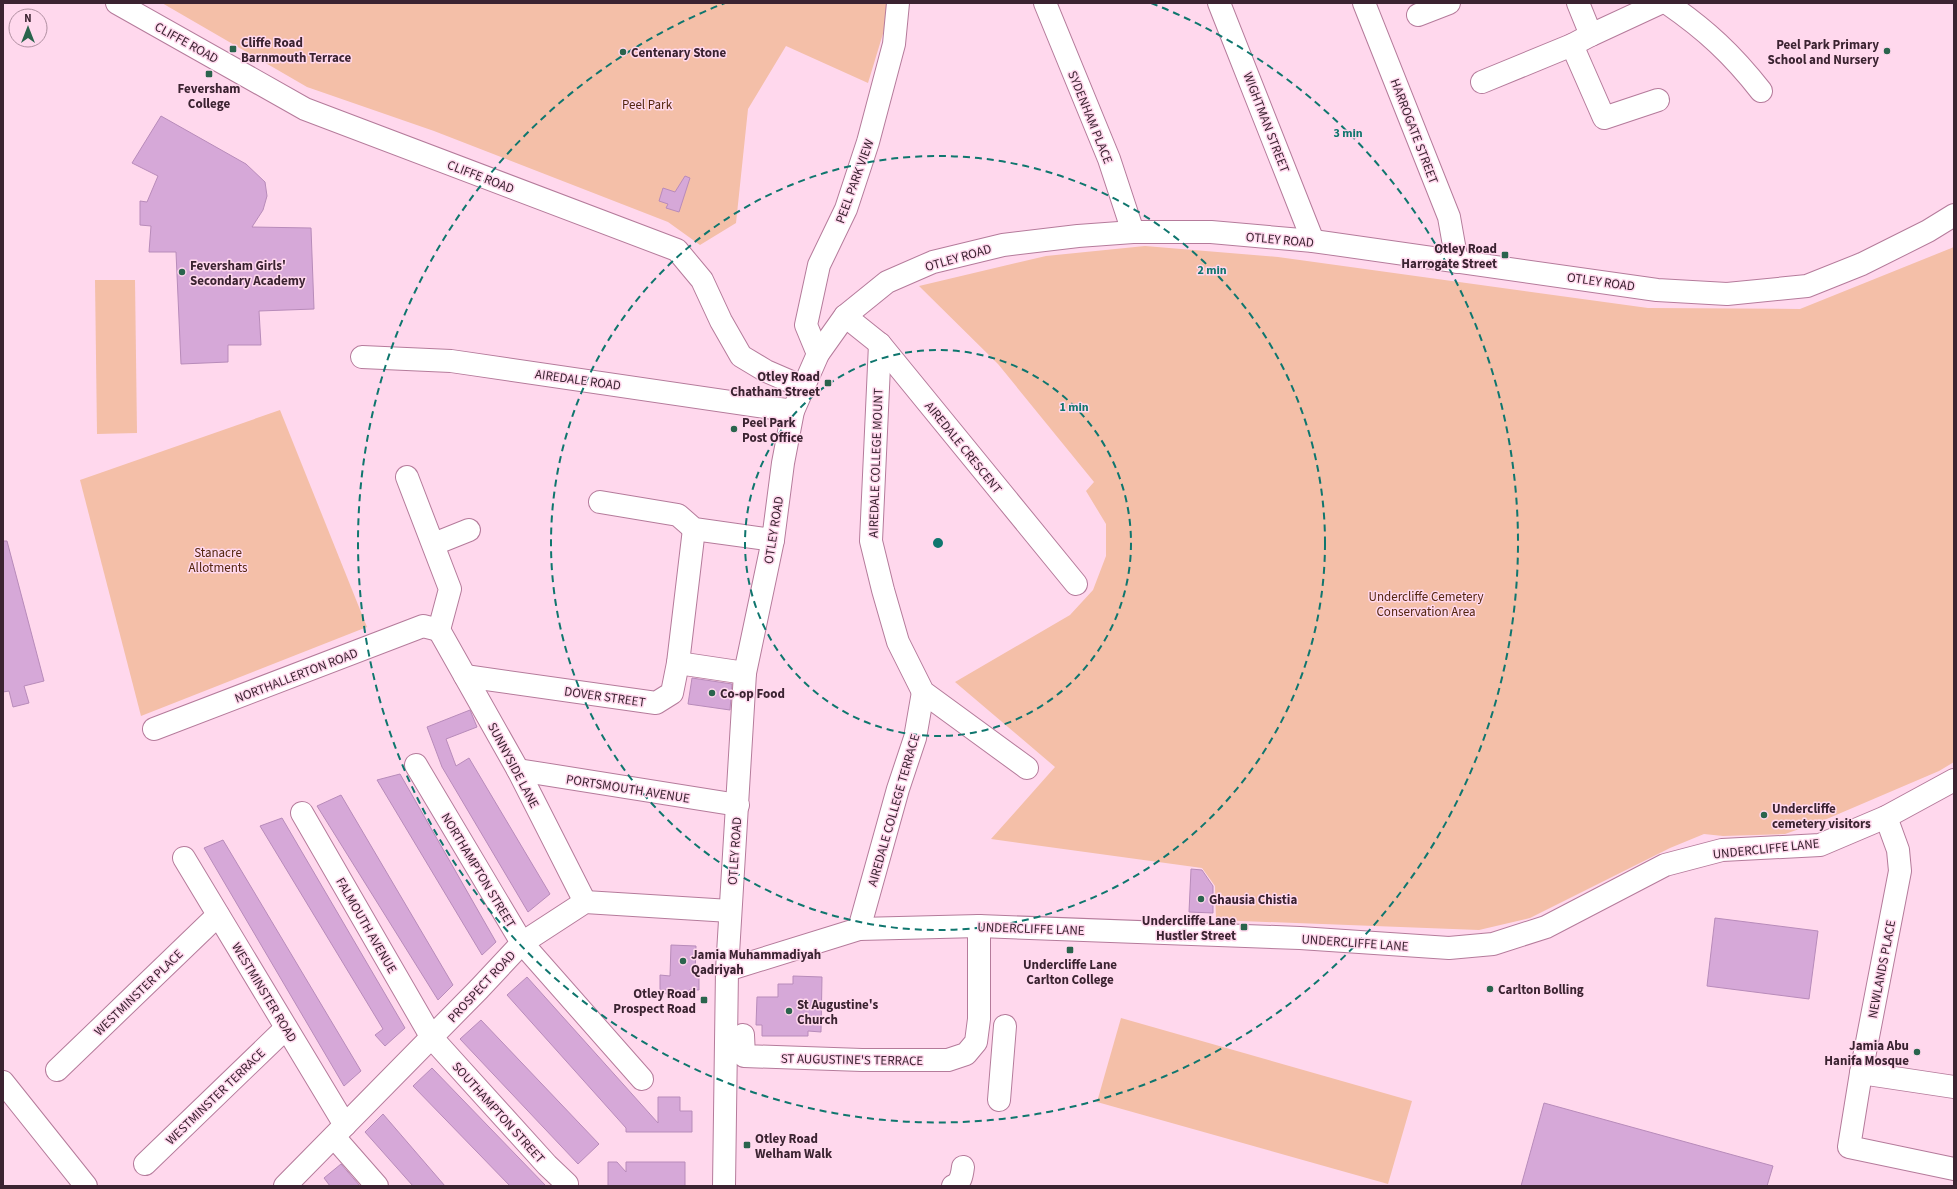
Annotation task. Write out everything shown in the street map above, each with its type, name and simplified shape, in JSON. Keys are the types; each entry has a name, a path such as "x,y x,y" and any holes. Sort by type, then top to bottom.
{"street":[{"name":"CLIFFE ROAD","path":"117,3 305,109 677,250 702,280 721,321 741,356 766,371 803,388"},
{"name":"PEEL PARK VIEW","path":"818,354 806,325 819,265 846,209 868,142 894,44 898,3"},
{"name":"SYDENHAM PLACE","path":"1045,3 1109,159 1134,232"},
{"name":"WIGHTMAN STREET","path":"1219,3 1313,241"},
{"name":"HARROGATE STREET","path":"1364,3 1448,217 1457,262"},
{"path":"1418,15 1449,3"},
{"path":"1578,3 1582,40 1604,118 1658,100"},
{"path":"1482,82 1582,40 1660,3"},
{"path":"1667,3 1701,26 1740,64 1761,91"},
{"name":"OTLEY ROAD","path":"724,1186 727,970 745,672 773,540 783,463 793,411 818,354 845,316 887,282 933,262 1003,245 1078,236 1134,232 1211,232 1313,241 1657,290 1727,294 1807,286 1862,264 1928,231 1954,215"},
{"name":"AIREDALE CRESCENT","path":"845,316 880,344 1076,584"},
{"name":"AIREDALE COLLEGE MOUNT","path":"880,344 871,541 882,590 898,642 923,692"},
{"name":"AIREDALE ROAD","path":"362,357 451,360 793,411"},
{"path":"407,477 450,589 439,630"},
{"path":"600,502 678,515 694,528 773,540"},
{"name":"DOVER STREET","path":"465,676 656,703 672,693 678,663 694,528"},
{"path":"434,544 469,530"},
{"name":"NORTHALLERTON ROAD","path":"154,729 423,626 439,630"},
{"name":"SUNNYSIDE LANE","path":"439,630 518,770 585,902"},
{"path":"678,663 745,672"},
{"path":"923,692 1027,768"},
{"name":"AIREDALE COLLEGE TERRACE","path":"859,928 898,789 915,738 923,692"},
{"name":"NORTHAMPTON STREET","path":"416,765 522,942 642,1079"},
{"name":"PORTSMOUTH AVENUE","path":"518,770 738,805"},
{"name":"UNDERCLIFFE LANE","path":"727,970 859,928 979,926 1300,938 1449,948 1493,944 1546,928 1665,865 1722,850 1820,845 1886,817 1954,780"},
{"name":"FALMOUTH AVENUE","path":"302,813 432,1038"},
{"name":"NEWLANDS PLACE","path":"1886,817 1898,850 1900,871 1861,1073 1849,1147 1954,1169"},
{"name":"WESTMINSTER ROAD","path":"184,858 286,1028 339,1131 377,1186"},
{"path":"585,902 730,911"},
{"name":"PROSPECT ROAD","path":"286,1186 432,1038 522,942 585,902"},
{"name":"WESTMINSTER PLACE","path":"57,1070 218,915"},
{"path":"979,926 979,1019 976,1042 1004,1034 999,1100"},
{"name":"WESTMINSTER TERRACE","path":"145,1164 286,1028"},
{"name":"ST AUGUSTINE'S TERRACE","path":"743,1035 744,1056 752,1057 948,1060 966,1054 976,1042"},
{"name":"SOUTHAMPTON STREET","path":"432,1038 547,1165 568,1184"},
{"path":"1861,1073 1954,1087"},
{"path":"3,1082 86,1186"},
{"path":"952,1186 957,1184 962,1176 962,1167"}],"green space":[{"name":"Peel Park","path":"162,3 887,3 885,27 868,83 786,46 748,109 736,223 700,245 668,222 434,131 307,87"},
{"name":"Undercliffe Cemetery Conservation Area","path":"1145,246 1278,257 1648,308 1800,309 1954,247 1954,762 1939,771 1822,821 1785,834 1723,836 1704,834 1670,848 1530,918 1479,930 1216,920 1215,886 1202,868 991,839 1055,767 955,682 1070,615 1093,590 1106,556 1106,524 1086,491 1094,482 998,364 919,286 1046,256"},
{"path":"95,280 135,280 137,433 97,434"},
{"name":"Stanacre Allotments","path":"280,410 367,627 141,716 80,480"},
{"path":"1121,1018 1412,1101 1388,1184 1097,1102"}],"building":[{"path":"161,116 246,164 265,182 267,196 263,210 252,227 311,228 314,309 259,311 261,345 228,345 228,362 181,364 176,252 149,252 151,226 140,225 140,201 147,202 158,176 132,163"},
{"path":"685,176 690,178 679,212 666,208 668,204 659,201 663,188 675,192"},
{"path":"3,541 7,541 44,681 24,686 29,703 13,707 9,691 3,692"},
{"name":"Co-op Food","path":"692,678 732,684 730,710 688,704"},
{"path":"470,710 477,727 446,739 456,766 469,758 550,894 528,912 442,767 427,727"},
{"path":"400,774 496,942 482,955 377,780"},
{"path":"341,795 453,985 438,1000 317,806"},
{"path":"282,818 405,1028 385,1046 375,1035 383,1029 260,826"},
{"path":"223,840 361,1071 344,1086 204,848"},
{"name":"Ghausia Chistia","path":"1191,869 1202,870 1213,886 1213,913 1189,912"},
{"path":"1715,918 1818,931 1809,999 1707,986"},
{"name":"Jamia Muhammadiyah Qadriyah","path":"671,945 696,946 695,975 699,975 699,990 689,990 689,995 666,994 667,990 660,990 660,975 670,976"},
{"name":"St Augustine's Church","path":"793,976 822,977 821,1032 808,1031 808,1036 762,1036 762,1025 756,1025 757,997 778,997 778,984 793,984"},
{"path":"527,977 658,1123 658,1097 680,1097 680,1111 692,1111 692,1132 626,1132 626,1128 507,995"},
{"path":"481,1020 599,1144 578,1164 460,1039"},
{"path":"432,1068 546,1186 510,1186 413,1086"},
{"path":"1544,1103 1773,1166 1767,1186 1521,1186"},
{"path":"383,1114 445,1186 413,1186 365,1132"},
{"path":"608,1162 617,1162 626,1172 626,1162 685,1162 685,1186 608,1186"},
{"path":"341,1164 360,1186 330,1186 324,1178"}],"place":[{"name":"Cliffe Road Barnmouth Terrace","path":"233,49"},
{"name":"Peel Park Primary School and Nursery","path":"1887,51"},
{"name":"Centenary Stone","path":"623,52"},
{"name":"Feversham College","path":"209,74"},
{"name":"Otley Road Harrogate Street","path":"1505,255"},
{"name":"Feversham Girls' Secondary Academy","path":"182,272"},
{"name":"Otley Road Chatham Street","path":"828,383"},
{"name":"Peel Park Post Office","path":"734,429"},
{"name":"Co-op Food","path":"712,693"},
{"name":"Undercliffe cemetery visitors","path":"1764,815"},
{"name":"Ghausia Chistia","path":"1201,899"},
{"name":"Undercliffe Lane Hustler Street","path":"1244,927"},
{"name":"Undercliffe Lane Carlton College","path":"1070,950"},
{"name":"Jamia Muhammadiyah Qadriyah","path":"683,961"},
{"name":"Carlton Bolling","path":"1490,989"},
{"name":"Otley Road Prospect Road","path":"704,1000"},
{"name":"St Augustine's Church","path":"789,1011"},
{"name":"Jamia Abu Hanifa Mosque","path":"1917,1052"},
{"name":"Otley Road Welham Walk","path":"747,1145"}]}
